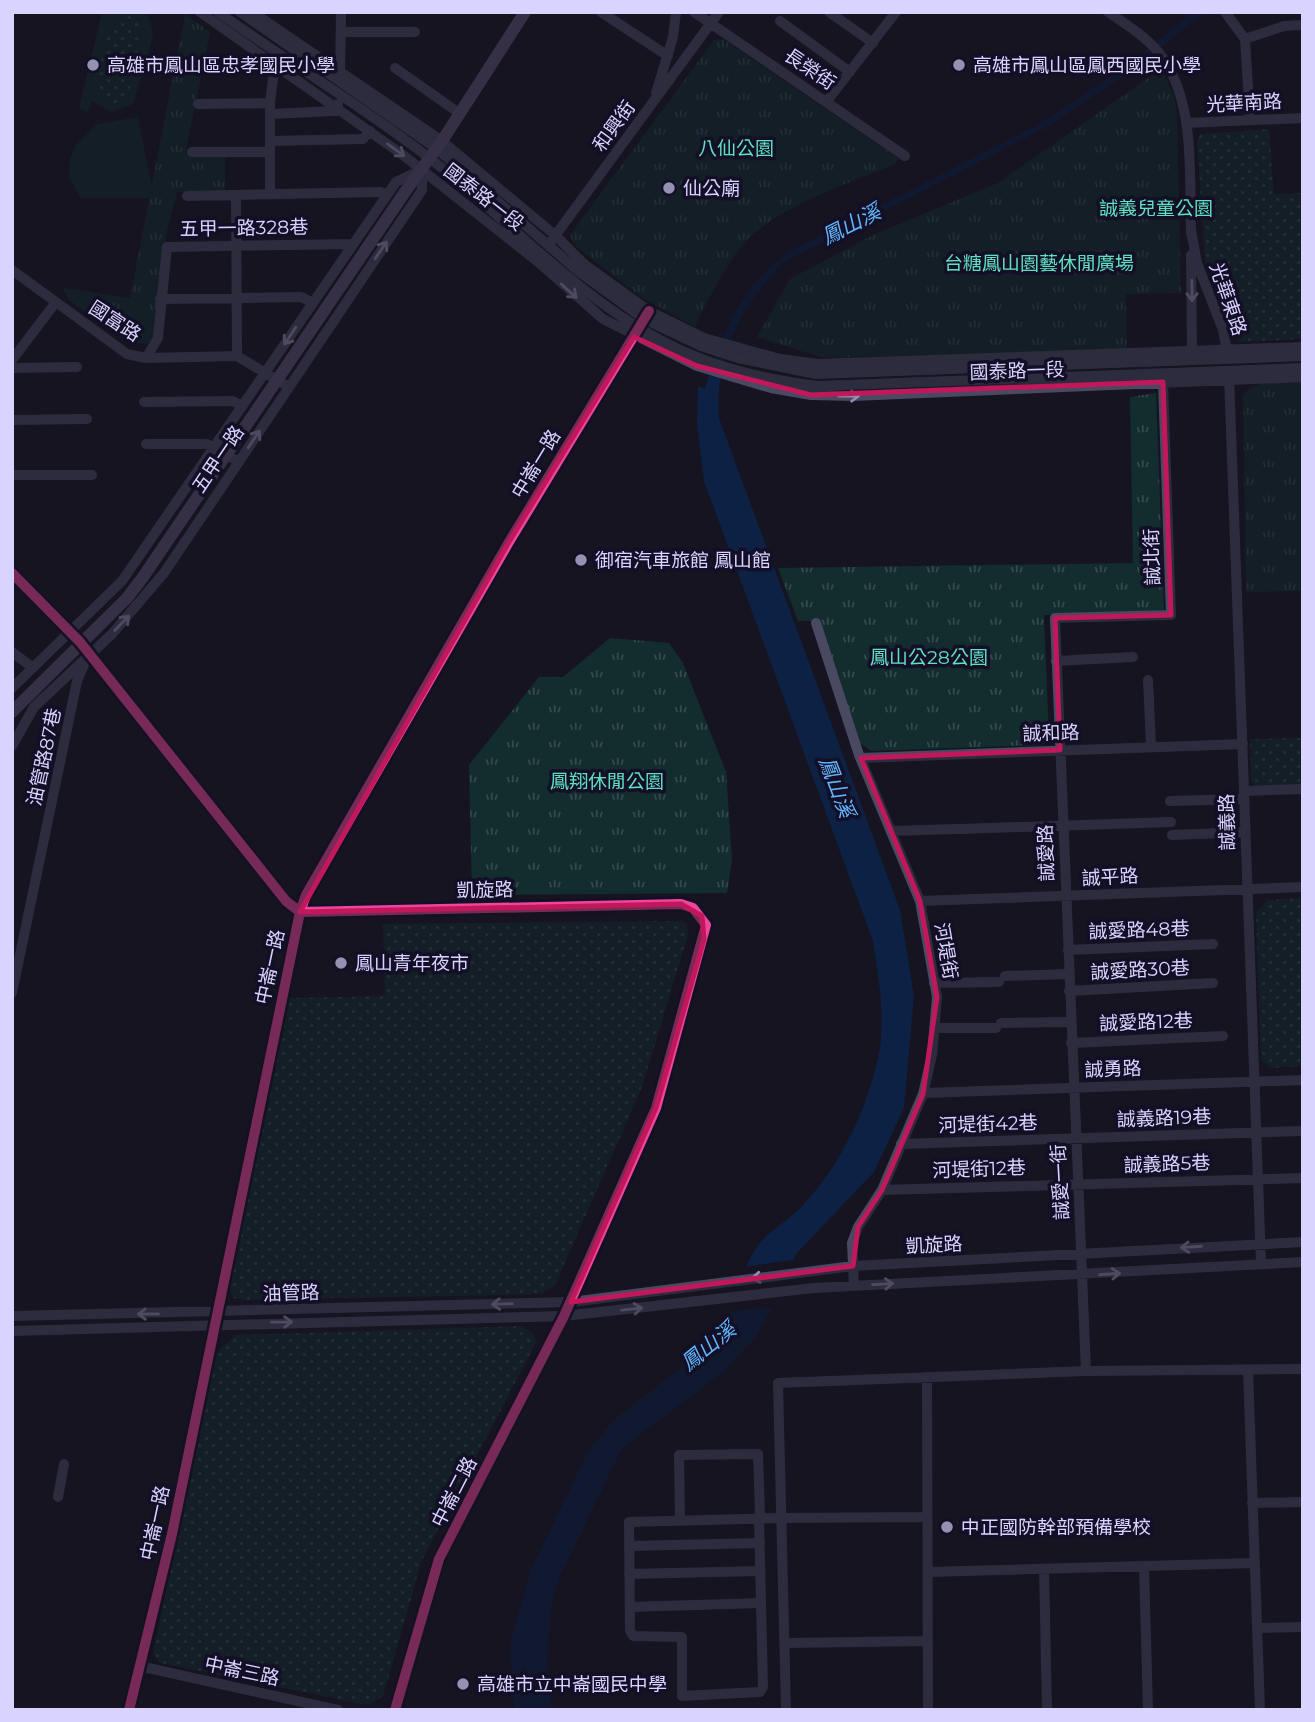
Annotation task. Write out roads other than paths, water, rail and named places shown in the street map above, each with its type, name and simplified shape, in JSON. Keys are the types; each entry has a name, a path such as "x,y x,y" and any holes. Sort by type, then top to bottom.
{"main road":[{"name":"五甲一路","path":"12,712 75,637 127,597 226,455 271,375 436,150 525,12"}],"street":[{"path":"218,12 275,59"},
{"path":"240,12 340,77"},
{"path":"253,12 436,150"},
{"path":"198,104 335,111 339,102 341,12"},
{"path":"601,12 668,56"},
{"path":"648,110 668,56 676,12"},
{"name":"長榮街","path":"694,12 905,156"},
{"name":"和興街","path":"540,257 719,12"},
{"path":"829,12 873,43"},
{"path":"827,101 896,12"},
{"path":"1225,12 1245,38 1250,120"},
{"path":"204,13 339,102 436,150"},
{"name":"光華東路","path":"1110,13 1156,49 1169,69 1185,112 1191,230 1192,352"},
{"path":"780,21 850,72"},
{"path":"1245,38 1284,26 1303,25"},
{"path":"341,32 415,32"},
{"path":"270,195 270,108 275,59 283,42"},
{"path":"395,68 459,113"},
{"name":"國泰路一段","path":"339,102 370,131 540,257 697,362 811,395 853,397 1163,382 1303,347"},
{"name":"光華南路","path":"1186,124 1303,118"},
{"path":"192,152 363,139 370,131"},
{"name":"國泰路一段","path":"436,150 553,240 599,288 642,324 817,374 1228,366 1303,368"},
{"name":"國泰路一段","path":"436,150 540,257"},
{"name":"五甲一路","path":"12,688 33,668 75,637 122,581 242,406 271,375 313,303 387,195 402,178 422,170 422,190 182,547 137,607 34,706 13,743"},
{"path":"187,196 381,192 387,195"},
{"path":"236,195 237,356 289,387"},
{"name":"光華東路","path":"1191,230 1197,263 1223,330 1228,366"},
{"name":"五甲一路328巷","path":"146,358 158,338 167,247 354,244"},
{"name":"國富路","path":"12,270 123,352 146,358 237,356"},
{"path":"160,299 301,297 313,303"},
{"path":"12,360 55,302"},
{"name":"中崙一路","path":"129,1710 172,1534 300,912 306,895 509,542 642,324"},
{"name":"國泰路一段","path":"741,354 818,364 849,364 1192,352 1228,366"},
{"name":"國泰路一段","path":"1278,353 1303,356"},
{"name":"國泰路一段","path":"735,373 818,386 1228,366 1303,377"},
{"name":"誠義路","path":"1228,366 1261,1263"},
{"path":"12,368 77,367"},
{"name":"誠北街","path":"1055,618 1171,615 1163,382"},
{"path":"144,402 233,401 242,406"},
{"path":"12,420 87,419"},
{"path":"146,444 207,444 239,462"},
{"path":"12,475 92,475"},
{"path":"156,531 182,547"},
{"path":"13,577 89,653 286,901 300,912"},
{"name":"誠愛路","path":"1055,618 1072,1087"},
{"name":"河堤街","path":"816,623 861,758 920,901 937,997 923,1093 882,1190 855,1235 854,1286"},
{"path":"12,652 33,668"},
{"name":"油管路87巷","path":"12,993 77,681 89,653"},
{"path":"1056,661 1133,657"},
{"path":"1148,680 1151,746"},
{"name":"誠和路","path":"861,758 1242,744"},
{"path":"1170,801 1303,789"},
{"path":"891,831 1171,822"},
{"path":"1172,835 1245,832"},
{"name":"誠平路","path":"920,901 1303,887"},
{"name":"凱旋路","path":"300,912 681,904 693,908 702,916 706,925 704,939 656,1108 570,1302"},
{"name":"誠愛路48巷","path":"1068,950 1213,944"},
{"path":"934,983 1068,974"},
{"name":"誠愛路30巷","path":"1069,991 1213,983"},
{"path":"934,1028 1070,1022"},
{"name":"誠愛路12巷","path":"1070,1043 1223,1036"},
{"name":"誠勇路","path":"923,1093 1303,1080"},
{"name":"誠愛一街","path":"1072,1087 1086,1371"},
{"name":"誠義路19巷","path":"1075,1139 1303,1131"},
{"name":"河堤街42巷","path":"901,1144 1075,1139"},
{"name":"誠義路5巷","path":"1077,1184 1303,1178"},
{"name":"河堤街12巷","path":"882,1190 1077,1184"},
{"name":"凱旋路","path":"570,1302 853,1266 1303,1242"},
{"name":"凱旋路","path":"564,1316 814,1288 1303,1262"},
{"name":"油管路","path":"12,1316 216,1313 570,1302"},
{"name":"中崙二路","path":"395,1710 439,1559 570,1302"},
{"name":"油管路","path":"12,1331 564,1316"},
{"path":"786,1710 778,1383 1086,1371 1303,1369"},
{"path":"1248,1370 1260,1710"},
{"path":"927,1377 928,1710"},
{"path":"680,1521 679,1455 758,1454 759,1519 760,1543 760,1571 763,1687 760,1692 682,1696 682,1637 634,1636 630,1630 629,1522 680,1521 759,1519 781,1518 928,1517"},
{"path":"58,1497 64,1464"},
{"path":"1252,1503 1303,1502"},
{"path":"629,1546 760,1543"},
{"path":"928,1572 1255,1563"},
{"path":"1144,1566 1148,1710"},
{"path":"1044,1569 1047,1710"},
{"path":"629,1574 760,1571"},
{"path":"630,1607 761,1603"},
{"path":"1257,1628 1303,1627"},
{"path":"785,1643 928,1641"},
{"name":"中崙三路","path":"139,1666 338,1710"}],"water":[{"name":"鳳山溪","path":"1193,12 1205,12 1132,70 1047,127 784,262 755,296 726,353 721,374 719,418 900,910 914,996 904,1108 874,1172 796,1254 755,1338 722,1373 622,1448 561,1574 552,1603 547,1663 552,1710 514,1710 510,1644 531,1569 588,1452 614,1420 722,1335 754,1251 804,1204 843,1151 862,1110 880,1047 881,1007 873,941 704,481 697,424 698,386 705,389 719,348 736,311 759,278 774,263 792,250 1036,126 1130,63"}],"place":[{"name":"高雄市鳳山區忠孝國民小學","path":"93,65"},
{"name":"高雄市鳳山區鳳西國民小學","path":"959,65"},
{"name":"仙公廟","path":"669,188"},
{"name":"御宿汽車旅館 鳳山館","path":"581,560"},
{"name":"鳳山青年夜市","path":"341,963"},
{"name":"中正國防幹部預備學校","path":"947,1527"},
{"name":"高雄市立中崙國民中學","path":"463,1684"}],"park label":[{"name":"八仙公園","path":"736,148"},
{"name":"誠義兒童公園","path":"1156,208"},
{"name":"台糖鳳山園藝休閒廣場","path":"1039,263"},
{"name":"鳳山公28公園","path":"929,657"},
{"name":"鳳翔休閒公園","path":"607,781"}]}
